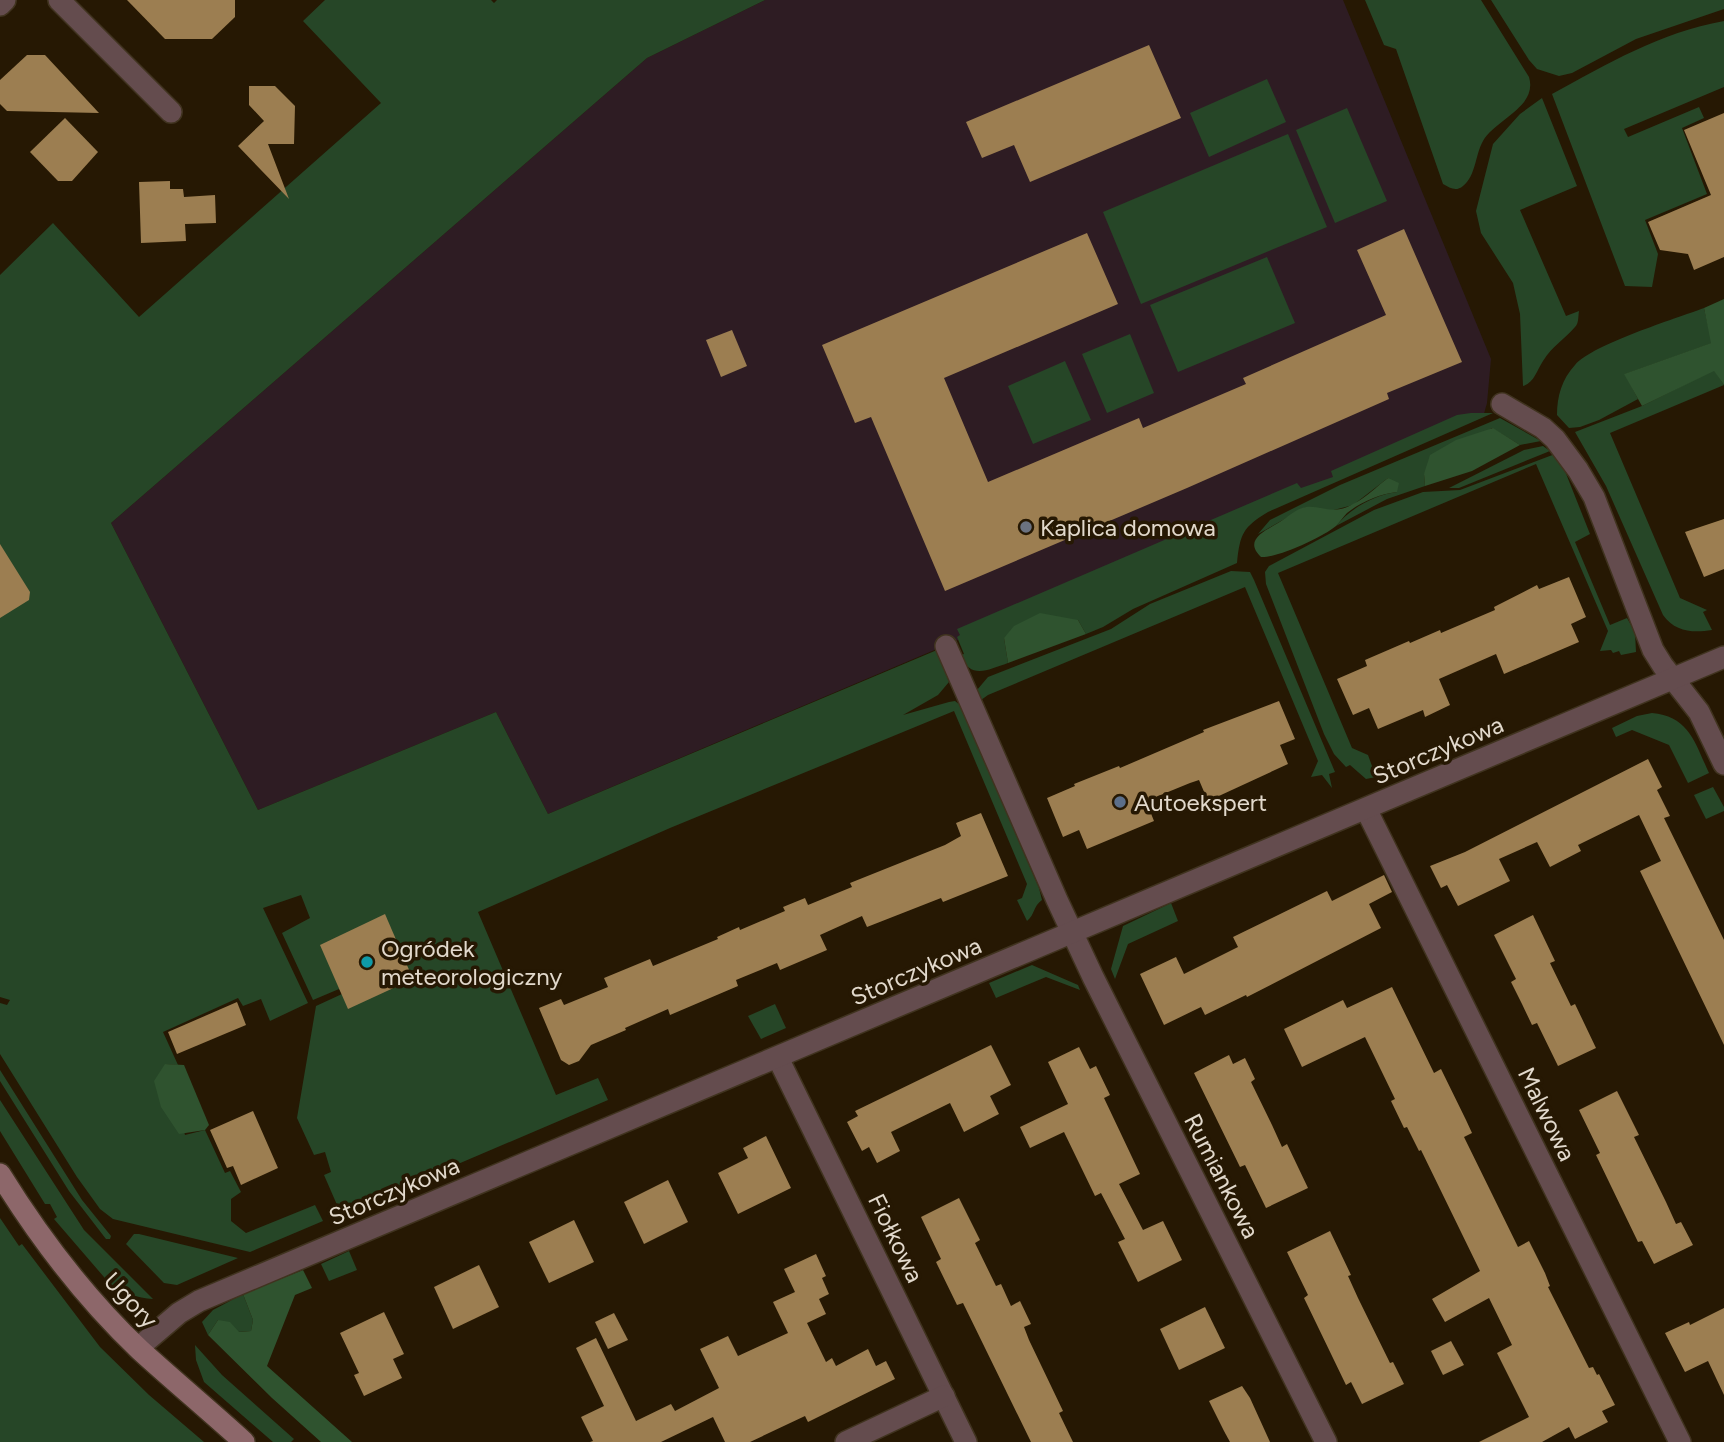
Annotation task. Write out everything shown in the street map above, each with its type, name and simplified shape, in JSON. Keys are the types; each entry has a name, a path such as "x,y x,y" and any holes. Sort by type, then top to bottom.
{"street":[{"path":"0,5 5,0"},
{"path":"59,0 171,112"},
{"path":"1502,404 1543,428 1555,439 1584,479 1594,497 1653,650 1699,712 1724,764"},
{"name":"Rumiankowa","path":"946,646 1073,933 1326,1442"},
{"name":"Storczykowa","path":"138,1348 179,1313 199,1301 1724,657"},
{"name":"Malwowa","path":"1366,809 1680,1442"},
{"name":"Fiołkowa","path":"778,1058 966,1442"},
{"name":"Ugory","path":"0,1174 41,1237 87,1292 138,1348 244,1442"},
{"path":"846,1442 944,1396"}],"shaded area":[{"path":"765,0 1343,0 1491,359 1483,417 548,814 496,712 258,810 111,523 647,58"}],"green space":[{"path":"325,0 491,0 494,3 497,0 765,0 647,58 111,523 258,810 496,712 548,814 937,650 949,682 938,695 903,715 949,702 955,701 960,705 1042,900 1027,921 1017,900 1022,898 1027,884 954,711 670,828 478,912 556,1095 598,1078 608,1100 341,1214 324,1175 331,1172 325,1152 314,1155 297,1118 316,1006 342,994 339,989 313,1000 282,933 310,918 301,895 263,908 308,1003 270,1021 261,999 243,1006 238,998 163,1032 178,1065 165,1064 185,1135 205,1130 225,1173 230,1171 241,1192 231,1199 231,1221 246,1233 315,1205 323,1221 250,1252 113,1219 100,1209 0,1054 0,1003 7,1005 10,1000 0,997 0,275 53,223 139,317 381,103 303,21"},
{"path":"1365,0 1481,0 1529,77 1530,87 1522,105 1489,133 1480,147 1470,177 1458,189 1443,184 1396,49 1384,45"},
{"path":"1491,0 1724,0 1724,9 1636,39 1572,73 1559,76 1537,69"},
{"path":"1724,21 1724,87 1624,129 1628,137 1699,107 1704,118 1682,128 1707,194 1645,220 1658,254 1652,287 1625,286 1552,94 1614,60 1656,41"},
{"path":"1267,79 1286,122 1209,157 1190,113"},
{"path":"1542,98 1577,186 1520,210 1566,316 1579,311 1578,322 1571,332 1547,355 1533,379 1523,386 1520,314 1513,283 1481,233 1476,211 1493,144 1520,114"},
{"path":"1347,108 1387,201 1335,223 1296,130"},
{"path":"1288,134 1327,227 1141,304 1103,212"},
{"path":"1267,257 1295,323 1178,372 1150,305"},
{"path":"1724,299 1724,385 1714,371 1642,406 1624,374 1711,343 1704,308"},
{"path":"1704,308 1712,343 1625,374 1638,399 1580,427 1569,428 1557,415 1559,395 1564,382 1570,370 1585,357 1616,341"},
{"path":"1130,334 1154,393 1107,413 1082,354"},
{"path":"1065,361 1091,420 1033,444 1008,386"},
{"path":"1714,370 1724,385 1610,433 1680,598 1707,610 1703,612 1712,630 1691,631 1673,625 1663,615 1606,486 1575,432 1642,406"},
{"path":"1493,413 1268,512 1244,532 1237,563 1133,609 1103,627 1086,634 1078,620 1004,638 1008,663 986,670 969,668 960,655 964,654 957,637 960,635 957,629 1297,483 1301,488 1333,477 1331,471 1457,415"},
{"path":"1500,418 1541,441 1520,445 1492,428 1424,474 1425,486 1387,499 1336,526 1364,503 1397,492 1388,478 1353,505 1330,511 1306,507 1258,534 1270,520 1340,485"},
{"path":"1493,428 1520,445 1472,471 1425,486 1424,474 1430,455 1456,440"},
{"path":"1543,446 1550,451 1459,488 1449,488 1524,450"},
{"path":"1555,454 1563,466 1590,534 1575,542 1610,625 1627,618 1635,632 1636,652 1621,655 1619,651 1600,651 1608,631 1536,464 1278,573 1352,748 1368,755 1376,777 1366,779 1350,765 1346,767 1334,754 1324,734 1266,584 1265,572 1269,566 1374,510 1423,492 1460,490"},
{"path":"1388,478 1399,483 1397,492 1358,505 1321,536 1289,551 1269,556 1261,557 1256,551 1254,546 1258,537 1298,510 1306,507 1334,510 1346,507 1362,499"},
{"path":"1231,571 1250,572 1254,580 1335,772 1329,774 1332,788 1322,775 1311,777 1318,761 1245,587 981,700 977,690 988,677 1111,629 1150,604"},
{"path":"1040,613 1078,620 1086,634 1008,663 1004,638 1014,626"},
{"path":"1652,713 1675,719 1683,725 1695,742 1709,773 1688,783 1669,745 1632,730 1616,737 1612,728 1637,716"},
{"path":"1713,787 1724,811 1706,819 1694,795"},
{"path":"1171,903 1178,921 1128,944 1115,979 1111,969 1123,926"},
{"path":"1032,965 1078,985 1080,990 1046,977 996,998 989,983"},
{"path":"775,1004 786,1028 761,1039 748,1016"},
{"path":"165,1064 184,1065 209,1125 205,1130 179,1134 161,1107 154,1081"},
{"path":"0,1070 82,1200 111,1236 110,1239 106,1239 69,1191 0,1081"},
{"path":"0,1100 84,1230 153,1299 142,1298 110,1284 54,1219 57,1217 50,1204 45,1204 0,1131"},
{"path":"0,1218 19,1246 22,1244 100,1347 149,1395 204,1442 0,1442"},
{"path":"134,1234 238,1258 177,1285 164,1283 126,1244"},
{"path":"349,1251 357,1270 329,1281 321,1264"},
{"path":"303,1270 312,1288 295,1295 267,1366 352,1442 321,1442 208,1335 218,1320 230,1322 239,1332 251,1331 253,1320 243,1294"},
{"path":"243,1294 253,1320 251,1331 238,1332 218,1320 208,1335 202,1322 213,1310"},
{"path":"195,1345 222,1375 294,1439 291,1442 273,1442 204,1382 196,1360"}],"building":[{"path":"127,0 235,0 235,17 212,39 165,39"},
{"path":"1149,45 1181,118 1030,182 1014,145 982,158 966,122"},
{"path":"27,55 45,55 99,113 7,111 0,104 0,80"},
{"path":"249,86 275,86 295,106 294,144 268,144 289,199 238,146 264,121 249,105"},
{"path":"1724,113 1724,257 1694,270 1688,254 1660,250 1648,222 1711,195 1684,130"},
{"path":"65,118 98,152 72,181 58,181 30,152"},
{"path":"170,181 170,189 183,189 184,197 215,195 216,223 185,224 186,241 141,243 139,182"},
{"path":"1404,229 1462,362 1387,393 1389,399 945,591 871,417 855,423 822,345 1087,233 1118,304 944,378 988,482 1139,418 1143,428 1246,384 1243,378 1386,315 1357,250"},
{"path":"732,330 747,366 721,377 706,340"},
{"path":"1724,519 1724,569 1704,577 1685,532"},
{"path":"0,544 30,592 29,600 0,618"},
{"path":"1569,577 1586,617 1571,624 1579,642 1504,674 1496,654 1439,679 1450,705 1425,717 1423,710 1378,729 1369,708 1353,715 1337,679 1367,666 1365,660 1495,610 1494,607 1537,585 1539,589"},
{"path":"1279,701 1295,739 1280,745 1288,764 1208,801 1199,780 1146,801 1154,821 1087,849 1079,830 1063,837 1047,798 1075,786 1074,784 1119,766 1120,768 1204,732 1203,730"},
{"path":"1648,759 1662,787 1657,790 1670,816 1664,818 1724,940 1724,1045 1640,871 1661,861 1639,815 1578,845 1581,851 1550,867 1537,842 1499,859 1510,881 1458,906 1447,885 1441,888 1430,866 1465,852"},
{"path":"981,813 1008,876 943,902 941,898 867,927 862,916 820,935 827,950 780,970 777,963 736,980 738,986 670,1015 668,1009 625,1028 626,1030 591,1045 579,1061 569,1065 561,1060 539,1008 561,999 564,1005 608,987 604,978 650,959 653,966 718,939 717,937 739,927 740,930 785,911 783,907 805,898 808,905 852,887 850,883 961,836 956,823"},
{"path":"1384,875 1392,892 1369,904 1381,928 1247,997 1246,995 1205,1015 1201,1007 1164,1025 1140,974 1176,957 1184,974 1238,947 1233,937 1327,891 1332,901"},
{"name":"Ogródek meteorologiczny","path":"385,914 413,979 348,1009 320,945"},
{"path":"1533,915 1555,961 1550,963 1571,1006 1575,1004 1596,1048 1558,1066 1537,1023 1532,1025 1511,982 1516,979 1494,935"},
{"path":"1392,987 1434,1073 1441,1069 1466,1120 1472,1133 1464,1137 1518,1247 1529,1241 1545,1273 1550,1286 1548,1287 1589,1368 1593,1367 1597,1375 1599,1374 1615,1405 1602,1411 1608,1422 1575,1439 1569,1427 1542,1442 1479,1442 1529,1417 1497,1353 1512,1345 1489,1298 1445,1322 1432,1299 1480,1271 1421,1150 1419,1151 1407,1127 1404,1128 1391,1101 1395,1099 1365,1037 1302,1067 1284,1029 1343,1000 1347,1008"},
{"path":"237,1002 246,1025 177,1054 168,1032"},
{"path":"991,1045 1011,1085 990,1096 999,1114 964,1132 950,1103 891,1132 900,1151 877,1163 869,1147 862,1151 847,1122 858,1116 855,1111"},
{"path":"1079,1047 1090,1069 1096,1066 1110,1095 1104,1098 1140,1174 1119,1184 1143,1230 1163,1221 1182,1260 1138,1282 1118,1242 1125,1239 1101,1193 1095,1196 1064,1132 1030,1148 1020,1127 1068,1104 1048,1062"},
{"path":"1229,1055 1233,1064 1245,1058 1255,1079 1251,1082 1282,1147 1287,1144 1308,1188 1266,1208 1245,1165 1240,1167 1194,1073"},
{"path":"1617,1091 1639,1135 1634,1137 1676,1224 1681,1222 1693,1245 1654,1264 1642,1241 1638,1242 1596,1155 1600,1153 1579,1110"},
{"path":"253,1111 278,1168 241,1185 233,1166 227,1168 210,1130"},
{"path":"766,1136 791,1188 738,1214 718,1173 748,1158 743,1148"},
{"path":"668,1180 688,1222 644,1244 624,1202"},
{"path":"959,1198 980,1240 975,1243 996,1286 1001,1284 1011,1306 1020,1301 1031,1324 1024,1327 1063,1411 1059,1413 1073,1442 1031,1442 963,1303 957,1305 936,1262 941,1259 921,1217"},
{"path":"574,1220 594,1262 549,1283 529,1242"},
{"path":"1330,1231 1351,1275 1348,1276 1358,1298 1390,1363 1393,1362 1404,1384 1362,1404 1351,1382 1346,1385 1304,1298 1308,1295 1287,1252"},
{"path":"816,1254 826,1276 822,1278 829,1294 819,1299 826,1314 807,1323 826,1362 832,1358 836,1366 868,1349 876,1366 886,1361 895,1379 808,1422 805,1416 750,1442 725,1442 713,1417 661,1442 590,1442 593,1441 581,1417 604,1406 576,1348 596,1338 636,1421 671,1404 675,1411 719,1388 700,1349 728,1336 738,1356 788,1333 773,1302 795,1292 784,1269"},
{"path":"479,1265 499,1307 453,1329 434,1287"},
{"path":"1205,1307 1225,1348 1179,1370 1160,1329"},
{"path":"1724,1308 1724,1395 1708,1361 1685,1372 1665,1333 1689,1322 1690,1325"},
{"path":"384,1312 404,1354 393,1359 402,1378 364,1396 354,1375 359,1373 340,1333"},
{"path":"614,1313 628,1340 608,1349 595,1322"},
{"path":"1451,1341 1464,1365 1443,1375 1431,1351"},
{"path":"1242,1386 1270,1442 1230,1442 1209,1401"}],"place":[{"name":"Kaplica domowa","path":"1026,527"},
{"name":"Autoekspert","path":"1120,802"},
{"name":"Ogródek meteorologiczny","path":"367,962"}]}
